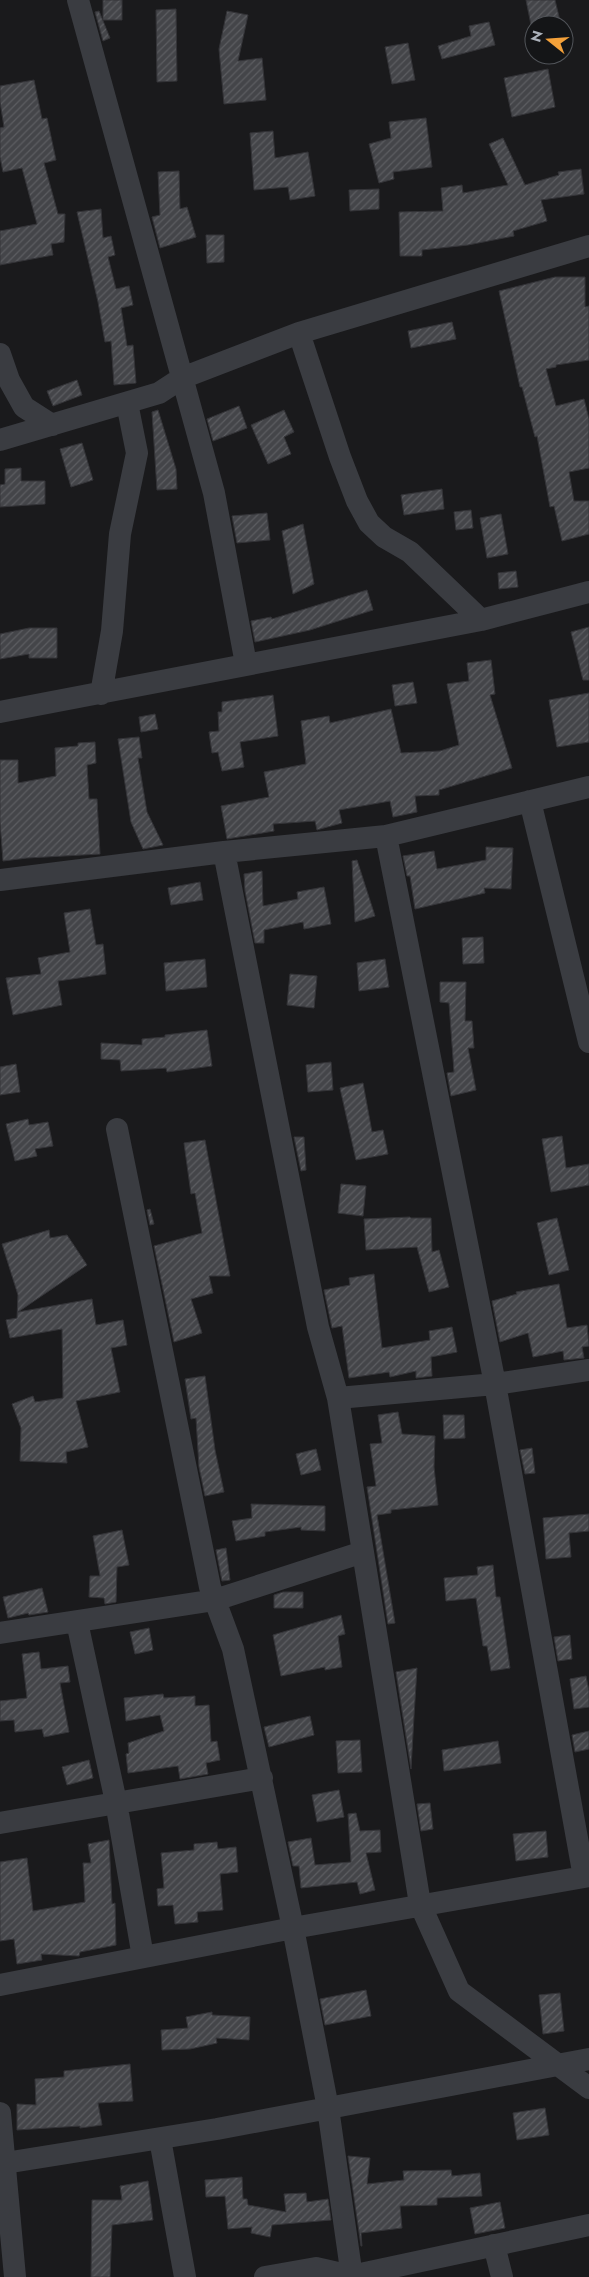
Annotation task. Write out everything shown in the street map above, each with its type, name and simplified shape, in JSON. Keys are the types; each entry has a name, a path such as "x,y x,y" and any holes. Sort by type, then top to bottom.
{"street":[{"path":"78,0 214,493 246,664"},
{"path":"0,440 159,393 182,378 300,333 589,246"},
{"path":"300,333 340,457 357,500 369,523 384,537 410,552 481,620"},
{"path":"0,354 9,380 24,407 52,425"},
{"path":"101,694 112,631 120,534 137,453 128,403"},
{"path":"0,712 481,620 589,592"},
{"path":"0,880 224,852 386,836 589,787"},
{"path":"530,801 589,1042"},
{"path":"0,1985 420,1904 586,1876 495,1384 386,836"},
{"path":"224,852 318,1327 338,1398 420,1904 459,1991 589,2088"},
{"path":"117,1129 210,1587 234,1649 293,1928 328,2108 351,2276"},
{"path":"338,1398 495,1384 589,1370"},
{"path":"0,1633 215,1600 363,1552"},
{"path":"77,1622 116,1802 144,1957"},
{"path":"0,1823 262,1778"},
{"path":"5,2163 160,2139 589,2059"},
{"path":"0,2113 15,2277"},
{"path":"160,2139 185,2277"},
{"path":"265,2277 316,2268 351,2276 589,2225"},
{"path":"494,2246 502,2277"}],"building":[{"path":"103,0 122,0 122,20 103,20"},
{"path":"526,0 555,0 559,15 529,15"},
{"path":"176,9 177,81 157,82 156,10"},
{"path":"99,11 110,38 103,41 95,12"},
{"path":"227,11 248,15 238,61 262,58 266,100 224,104 219,49"},
{"path":"489,22 495,45 442,59 438,46 471,36 469,26"},
{"path":"408,43 415,80 392,84 385,47"},
{"path":"548,69 555,107 512,117 504,78"},
{"path":"34,80 42,119 47,118 56,160 44,163 58,214 65,214 64,242 51,244 53,255 0,265 0,231 37,224 22,168 3,172 0,157 0,128 4,127 0,102 0,86"},
{"path":"426,118 432,167 393,172 394,179 379,183 369,144 391,138 389,122"},
{"path":"273,131 275,158 308,152 315,196 290,200 288,187 254,190 250,133"},
{"path":"503,138 525,185 559,175 558,172 581,169 584,194 541,200 547,221 513,231 514,236 468,245 422,250 422,256 400,256 399,212 443,211 441,188 462,185 463,193 508,185 489,144"},
{"path":"179,171 180,209 187,207 196,237 160,248 152,217 160,215 158,172"},
{"path":"379,189 379,209 350,211 349,190"},
{"path":"101,209 103,238 111,236 115,255 108,257 116,289 129,286 133,305 121,308 127,346 133,345 136,383 114,385 111,341 105,342 98,302 77,212"},
{"path":"206,235 224,235 224,262 207,263"},
{"path":"555,277 585,277 585,307 589,306 589,360 556,365 556,367 546,369 556,406 584,399 589,419 589,468 569,472 574,501 589,501 589,534 562,541 554,506 550,507 537,436 535,437 522,387 520,387 499,291"},
{"path":"452,322 456,339 411,348 408,331"},
{"path":"77,380 82,395 53,406 47,391"},
{"path":"239,406 247,428 213,441 207,419"},
{"path":"158,410 176,469 177,489 157,490 152,412"},
{"path":"284,410 294,432 284,437 291,454 268,464 251,425"},
{"path":"82,443 93,480 71,487 60,449"},
{"path":"21,468 21,481 45,481 45,504 0,507 0,485 5,484 5,469"},
{"path":"442,489 444,509 404,515 401,495"},
{"path":"471,510 473,528 456,530 454,512"},
{"path":"267,513 270,540 237,543 232,516"},
{"path":"501,514 508,554 487,558 480,518"},
{"path":"303,524 314,584 293,594 282,531"},
{"path":"516,571 518,587 499,589 498,573"},
{"path":"367,590 373,610 310,630 255,642 251,621 271,617 272,619"},
{"path":"589,627 589,680 583,680 571,632"},
{"path":"29,628 57,628 57,658 29,658 29,654 0,659 0,634"},
{"path":"491,660 495,694 490,695 512,768 439,790 439,795 415,796 417,812 393,817 390,801 339,810 342,823 317,830 315,821 273,824 274,831 227,839 221,806 269,797 264,772 306,764 301,721 329,716 330,723 391,709 401,753 440,751 459,745 447,684 469,681 467,663"},
{"path":"413,682 417,703 395,706 392,685"},
{"path":"589,693 589,742 557,747 549,700"},
{"path":"273,695 278,736 240,742 244,767 222,771 218,752 212,753 209,732 219,731 218,712 222,712 222,702"},
{"path":"155,714 158,729 141,732 139,717"},
{"path":"139,737 142,758 138,758 147,812 163,845 143,849 131,822 118,739"},
{"path":"95,742 96,763 87,765 89,799 97,799 100,854 3,861 0,822 0,760 18,760 18,783 56,776 55,748 78,746 78,743"},
{"path":"486,847 513,848 511,889 484,888 485,893 415,909 410,876 407,876 403,856 434,851 437,869 486,860"},
{"path":"357,860 375,916 355,922 352,861"},
{"path":"262,871 263,906 298,899 297,892 324,887 331,924 304,929 303,922 264,930 264,943 255,943 245,891 244,874"},
{"path":"200,882 203,900 171,905 168,888"},
{"path":"90,909 96,945 103,944 106,974 58,981 62,1005 13,1015 6,978 41,974 38,958 70,952 64,913"},
{"path":"483,937 484,963 463,964 462,938"},
{"path":"205,959 207,987 166,991 164,963"},
{"path":"385,959 389,987 359,991 357,963"},
{"path":"290,974 317,976 314,1008 287,1005"},
{"path":"440,982 466,982 465,1021 472,1021 474,1048 468,1048 476,1090 451,1096 447,1073 454,1072 449,1003 440,1002"},
{"path":"207,1030 212,1066 167,1072 166,1068 121,1071 120,1060 101,1059 101,1043 142,1045 142,1039"},
{"path":"331,1062 333,1090 308,1092 306,1065"},
{"path":"16,1064 20,1092 0,1095 0,1067"},
{"path":"363,1083 372,1132 383,1130 388,1154 356,1160 340,1088"},
{"path":"28,1119 29,1125 48,1122 53,1146 35,1149 37,1156 15,1161 6,1124"},
{"path":"562,1136 566,1168 589,1164 589,1185 551,1192 542,1139"},
{"path":"294,1137 304,1137 306,1170 301,1171"},
{"path":"205,1140 230,1276 209,1276 213,1293 191,1299 202,1333 174,1342 154,1246 202,1233 195,1193 191,1194 184,1143"},
{"path":"341,1184 366,1186 363,1216 338,1213"},
{"path":"150,1209 154,1224 150,1225 147,1210"},
{"path":"431,1218 432,1252 439,1250 449,1287 429,1292 417,1247 366,1250 364,1219"},
{"path":"557,1218 569,1270 549,1275 537,1223"},
{"path":"49,1230 50,1238 67,1235 87,1265 18,1312 92,1299 96,1325 123,1320 127,1345 111,1348 120,1392 76,1401 88,1447 66,1452 67,1463 20,1461 21,1428 12,1404 33,1396 35,1402 63,1398 62,1329 10,1338 6,1320 17,1318 18,1295 2,1244"},
{"path":"374,1274 382,1348 430,1340 429,1331 452,1327 457,1352 431,1357 432,1376 416,1378 416,1371 390,1377 389,1372 349,1378 342,1326 332,1328 324,1290 350,1285 349,1278"},
{"path":"559,1284 567,1328 587,1325 589,1346 582,1347 584,1358 564,1360 563,1351 533,1357 528,1333 500,1342 492,1301 517,1294 516,1292"},
{"path":"205,1376 215,1450 224,1492 205,1496 199,1467 196,1418 191,1419 185,1379"},
{"path":"398,1412 402,1434 435,1436 434,1467 438,1505 391,1510 391,1513 377,1515 395,1623 388,1624 367,1487 376,1486 370,1444 382,1443 378,1415"},
{"path":"443,1415 464,1415 465,1438 444,1439"},
{"path":"532,1448 535,1473 525,1474 520,1450"},
{"path":"316,1449 321,1470 301,1475 296,1454"},
{"path":"251,1504 325,1506 325,1531 301,1530 301,1527 265,1532 265,1536 236,1541 232,1521 252,1518"},
{"path":"589,1514 589,1531 569,1533 571,1557 546,1559 543,1518"},
{"path":"122,1530 129,1565 117,1567 116,1602 105,1604 104,1598 89,1597 90,1576 100,1576 93,1536"},
{"path":"226,1548 230,1580 222,1581 216,1550"},
{"path":"493,1565 496,1597 500,1597 510,1668 491,1671 487,1646 483,1646 476,1598 446,1601 444,1578 478,1575 477,1567"},
{"path":"42,1588 48,1612 29,1615 28,1613 8,1618 3,1597"},
{"path":"283,1592 303,1592 303,1608 274,1608 274,1595"},
{"path":"341,1615 345,1634 338,1636 342,1667 325,1670 325,1667 281,1676 273,1635"},
{"path":"149,1628 153,1650 135,1654 130,1632"},
{"path":"570,1635 572,1659 558,1661 554,1637"},
{"path":"39,1652 41,1669 68,1666 70,1682 60,1683 69,1732 44,1737 42,1729 15,1732 14,1720 0,1721 0,1701 27,1698 22,1654"},
{"path":"417,1668 414,1716 411,1769 396,1672"},
{"path":"586,1676 589,1691 589,1707 574,1709 570,1679"},
{"path":"163,1694 164,1698 195,1696 195,1706 209,1705 211,1742 217,1741 220,1760 206,1763 208,1774 180,1779 178,1766 128,1773 126,1754 129,1753 128,1743 164,1731 160,1715 126,1721 124,1698"},
{"path":"310,1716 314,1735 269,1747 264,1727"},
{"path":"589,1731 589,1749 575,1752 572,1735"},
{"path":"360,1740 362,1772 338,1773 336,1741"},
{"path":"498,1741 501,1763 444,1771 442,1750"},
{"path":"89,1760 93,1778 67,1785 62,1767"},
{"path":"339,1790 344,1817 317,1822 312,1795"},
{"path":"430,1803 433,1829 421,1831 417,1804"},
{"path":"356,1813 360,1831 380,1830 381,1852 366,1853 375,1890 360,1894 357,1882 301,1888 299,1866 293,1866 288,1842 311,1838 315,1865 351,1862 348,1814"},
{"path":"546,1831 548,1857 516,1861 513,1834"},
{"path":"109,1840 112,1904 115,1903 116,1945 80,1952 79,1956 41,1954 42,1960 17,1964 14,1939 0,1941 0,1862 27,1858 33,1911 85,1902 83,1863 91,1863 88,1844"},
{"path":"217,1842 218,1849 236,1847 238,1872 220,1874 223,1910 197,1912 198,1922 175,1924 173,1905 158,1906 157,1889 164,1888 161,1853 194,1850 194,1844"},
{"path":"366,1990 371,2016 325,2025 320,1999"},
{"path":"560,1993 564,2031 543,2034 539,1995"},
{"path":"212,2012 212,2015 250,2017 249,2040 216,2038 217,2043 190,2049 162,2050 161,2030 188,2028 186,2017"},
{"path":"130,2064 133,2101 98,2103 102,2125 80,2128 80,2126 17,2130 17,2104 36,2105 35,2079 64,2077 64,2071"},
{"path":"545,2108 549,2135 517,2140 513,2113"},
{"path":"348,2156 370,2158 367,2184 404,2180 403,2171 451,2170 452,2176 480,2173 482,2196 437,2198 437,2205 400,2206 402,2228 361,2233 361,2246"},
{"path":"242,2177 243,2199 247,2199 248,2205 286,2212 284,2194 306,2193 307,2202 328,2199 331,2220 272,2225 270,2237 251,2233 252,2227 228,2229 225,2196 206,2197 205,2180"},
{"path":"148,2181 153,2220 112,2225 110,2277 91,2277 92,2200 122,2200 120,2186"},
{"path":"500,2202 505,2228 475,2234 470,2208"}]}
